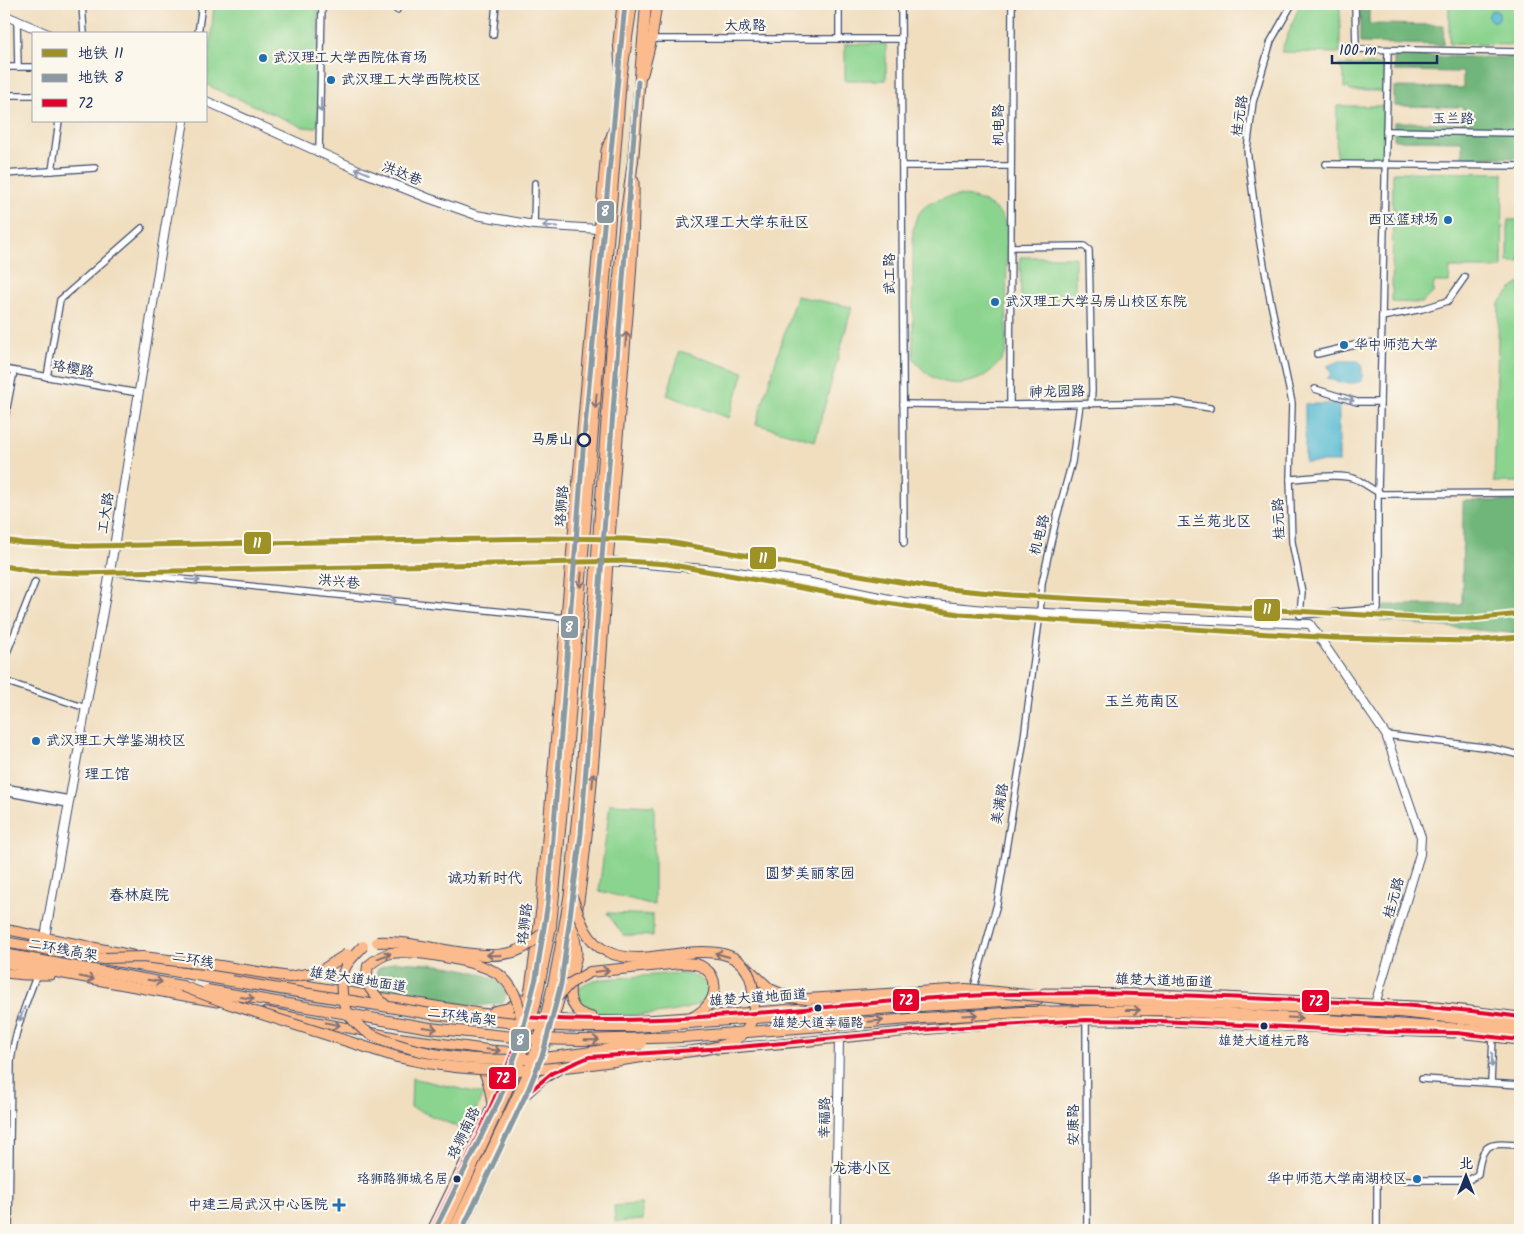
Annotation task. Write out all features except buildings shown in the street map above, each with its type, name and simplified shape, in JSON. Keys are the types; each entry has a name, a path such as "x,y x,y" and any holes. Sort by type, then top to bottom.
{"highway":[{"path":"519,1051 536,1006 551,926 566,766 621,79 632,4"},
{"path":"454,1230 528,1076 549,1007 570,891 582,767 612,343 633,161 646,4"},
{"path":"570,891 581,921 589,935 595,944 610,953 628,958 701,952 722,953 740,961 770,989 789,996 807,999 966,989 1069,998 1159,1000 1399,1012 1520,1025"},
{"path":"104,958 142,957 289,976 319,972 347,954 377,942 391,941 492,956 502,955 530,944 551,926"},
{"name":"二环线","path":"4,942 431,1014 584,1028 635,1027 920,1006 1069,998"},
{"path":"363,946 345,967 342,982 342,994 351,1019 360,1028 386,1041 412,1050 456,1057 508,1061 556,1057 685,1037"},
{"path":"382,1005 371,992 367,982 368,966 378,958 390,953 410,953 477,964 493,970 502,976 514,993 521,1014 518,1066 444,1230"},
{"name":"二环线高架","path":"4,954 430,1028 534,1039 581,1040 685,1037 1021,1012 1160,1010 1395,1024 1520,1038"},
{"path":"549,1007 568,984 590,972 681,963 694,964 704,968 711,976 715,984 714,995 707,1006 684,1023"},
{"path":"182,986 227,1003 397,1057 423,1063 470,1069 516,1070 570,1067 698,1050 734,1041 746,1031 754,1004 753,988 745,966"}],"main road":[{"path":"621,79 618,41 622,4"},
{"path":"639,91 652,39 657,4"},
{"name":"珞狮路","path":"524,1017 541,909 606,150 618,118"},
{"path":"460,1230 524,1096 541,1054 554,1020 574,933 585,858 594,766 608,561 634,238 633,161"},
{"name":"雄楚大道地面道","path":"4,929 217,972 479,1013 554,1020 619,1020 971,996 1063,992 1437,1007 1520,1017"},
{"path":"574,933 576,955 571,991 574,1008 582,1014 619,1020"},
{"path":"4,963 38,972"},
{"path":"4,973 38,972 64,974 395,1037 452,1045 589,1057 739,1047 1032,1022 1086,1020 1160,1020 1386,1032 1497,1035"},
{"path":"479,1013 501,1010 514,1005 522,999 530,988"},
{"name":"珞狮南路","path":"432,1230 519,1051 524,1017"},
{"path":"452,1045 466,1052 477,1061 486,1075 492,1106"},
{"path":"524,1096 552,1073 589,1057"}],"street":[{"path":"82,4 84,32"},
{"path":"198,32 202,4"},
{"path":"319,152 322,4"},
{"path":"493,35 496,4"},
{"path":"839,4 839,38"},
{"name":"武工路","path":"901,4 904,543"},
{"name":"机电路","path":"1010,405 1012,4"},
{"name":"桂元路","path":"1292,4 1271,41 1253,102 1247,150 1257,226 1292,403 1290,479 1292,542 1302,592 1300,615 1310,624 1386,735 1421,837 1420,854 1412,883 1374,1004"},
{"path":"1355,4 1356,49 1520,52"},
{"path":"4,15 43,32"},
{"path":"17,21 18,67"},
{"name":"大成路","path":"652,39 901,39"},
{"path":"1300,615 1378,609 1378,492 1388,50"},
{"path":"4,67 32,67"},
{"path":"4,96 32,95"},
{"name":"洪达巷","path":"208,102 428,198 476,215 534,224 599,229"},
{"path":"52,171 59,122"},
{"name":"工大路","path":"45,937 110,572 184,122"},
{"name":"玉兰路","path":"1386,131 1520,132"},
{"path":"1326,164 1520,166"},
{"path":"902,166 1011,166"},
{"path":"4,174 95,168"},
{"path":"534,224 535,183"},
{"path":"47,377 60,300 142,228"},
{"path":"1011,247 1084,246 1089,250 1091,404"},
{"path":"1382,317 1422,309 1448,301 1465,277"},
{"path":"1317,354 1355,345 1381,344"},
{"name":"珞樱路","path":"4,369 138,393"},
{"path":"4,423 14,371"},
{"path":"1315,388 1357,402 1380,402"},
{"name":"神龙园路","path":"903,404 1010,405 1174,402 1210,408"},
{"name":"机电路","path":"1040,613 1042,583 1056,520 1072,462 1080,404"},
{"path":"1290,479 1343,476 1357,479 1370,490 1382,494 1520,493"},
{"path":"608,561 730,571 806,582 904,602 995,611 1310,624"},
{"name":"洪兴巷","path":"110,572 566,618"},
{"path":"4,660 35,582"},
{"name":"美满路","path":"971,996 997,904 1023,745 1040,613"},
{"path":"4,681 86,708"},
{"path":"1386,735 1491,748 1520,754"},
{"path":"4,787 69,802"},
{"path":"4,792 69,802"},
{"path":"9,1230 11,1061 19,1022 38,972"},
{"name":"安康路","path":"1086,1020 1087,1230"},
{"path":"1491,1083 1497,1035"},
{"name":"幸福路","path":"836,1230 839,1037"},
{"path":"1422,1079 1520,1085"},
{"path":"1377,1230 1377,1180 1394,1183 1469,1180 1478,1174 1482,1152 1489,1146 1520,1144"}],"green space":[{"name":"武汉理工大学西院体育场","path":"214,4 318,4 318,125 315,128 303,127 208,85"},
{"path":"1302,4 1340,4 1340,53 1281,52 1298,9"},
{"path":"1360,4 1369,4 1369,24 1444,25 1443,45 1360,43"},
{"path":"1449,4 1520,4 1520,45 1449,44"},
{"path":"845,44 886,44 886,80 845,80"},
{"path":"1394,56 1520,58 1520,158 1462,157 1462,141 1394,140 1394,122 1462,123 1463,107 1394,106 1394,87 1463,88 1463,72 1394,71"},
{"path":"1338,65 1384,65 1384,91 1350,91 1349,88 1344,88 1344,73"},
{"path":"1337,106 1383,106 1383,163 1336,162"},
{"name":"西区篮球场","path":"1393,172 1503,173 1502,268 1450,268 1449,282 1434,282 1433,293 1421,303 1392,302"},
{"path":"958,195 974,198 989,205 996,210 1005,223 1007,231 1006,352 997,365 974,381 947,383 934,378 923,370 913,357 913,231 917,217 926,206 941,199"},
{"path":"1508,220 1520,220 1520,262 1508,262"},
{"path":"1020,257 1075,257 1075,299 1021,300"},
{"path":"1520,283 1520,482 1494,482 1499,303"},
{"path":"796,296 852,307 815,441 756,424"},
{"path":"680,351 744,372 729,418 667,395"},
{"path":"1463,501 1520,501 1520,634 1382,621 1383,605 1462,605"},
{"path":"610,804 654,806 654,905 599,891"},
{"path":"607,913 653,915 653,936 623,935"},
{"path":"393,962 450,967 481,974 501,985 506,996 503,1003 476,1006 392,994 377,986 375,979 378,969"},
{"path":"678,973 702,980 707,987 706,997 697,1004 682,1010 642,1015 607,1015 588,1010 581,1004 577,996 581,987 594,980"},
{"path":"412,1078 483,1094 467,1131 411,1107"},
{"path":"641,1204 643,1220 615,1222 614,1206"}],"water":[{"path":"1494,10 1500,16 1494,22 1488,16"},
{"path":"1339,361 1358,361 1362,364 1362,381 1345,383 1327,378 1331,375 1327,366"},
{"path":"1305,404 1339,404 1339,462 1305,462"}],"metro line":[{"name":"8","path":"435,1230 500,1098 518,1048 536,978 548,902 584,438 625,4"},
{"name":"8","path":"462,1230 529,1088 543,1053 561,984 581,834 638,82"},
{"name":"11","path":"4,540 22,543 88,546 545,538 625,539 668,542 929,587 1011,595 1434,619 1472,619 1520,614"},
{"name":"11","path":"4,566 32,571 80,573 625,561 667,564 880,602 959,614 1334,638 1470,641 1520,637"}],"transit line":[{"name":"72","path":"432,1230 494,1099 524,1017 577,1020 684,1018 949,997 1069,993 1364,1003 1427,1007 1520,1017"},
{"name":"72","path":"461,1230 524,1096 552,1073 589,1057 739,1047 933,1029 1086,1020 1160,1021 1386,1032 1457,1033 1520,1040"}],"place":[{"name":"武汉理工大学西院体育场","path":"263,58"},
{"name":"武汉理工大学西院校区","path":"331,80"},
{"name":"西区篮球场","path":"1448,220"},
{"name":"武汉理工大学马房山校区东院","path":"995,302"},
{"name":"华中师范大学","path":"1344,345"},
{"name":"马房山","path":"584,440"},
{"name":"武汉理工大学鉴湖校区","path":"36,741"},
{"name":"雄楚大道幸福路","path":"818,1008"},
{"name":"雄楚大道桂元路","path":"1264,1026"},
{"name":"珞狮路狮城名居","path":"457,1179"},
{"name":"华中师范大学南湖校区","path":"1417,1179"},
{"name":"中建三局武汉中心医院","path":"339,1205"}],"district":[{"name":"武汉理工大学东社区","path":"742,223"},
{"name":"玉兰苑北区","path":"1214,522"},
{"name":"玉兰苑南区","path":"1142,702"},
{"name":"理工馆","path":"107,775"},
{"name":"圆梦美丽家园","path":"810,874"},
{"name":"诚功新时代","path":"485,879"},
{"name":"春林庭院","path":"139,896"},
{"name":"龙港小区","path":"862,1169"}]}
